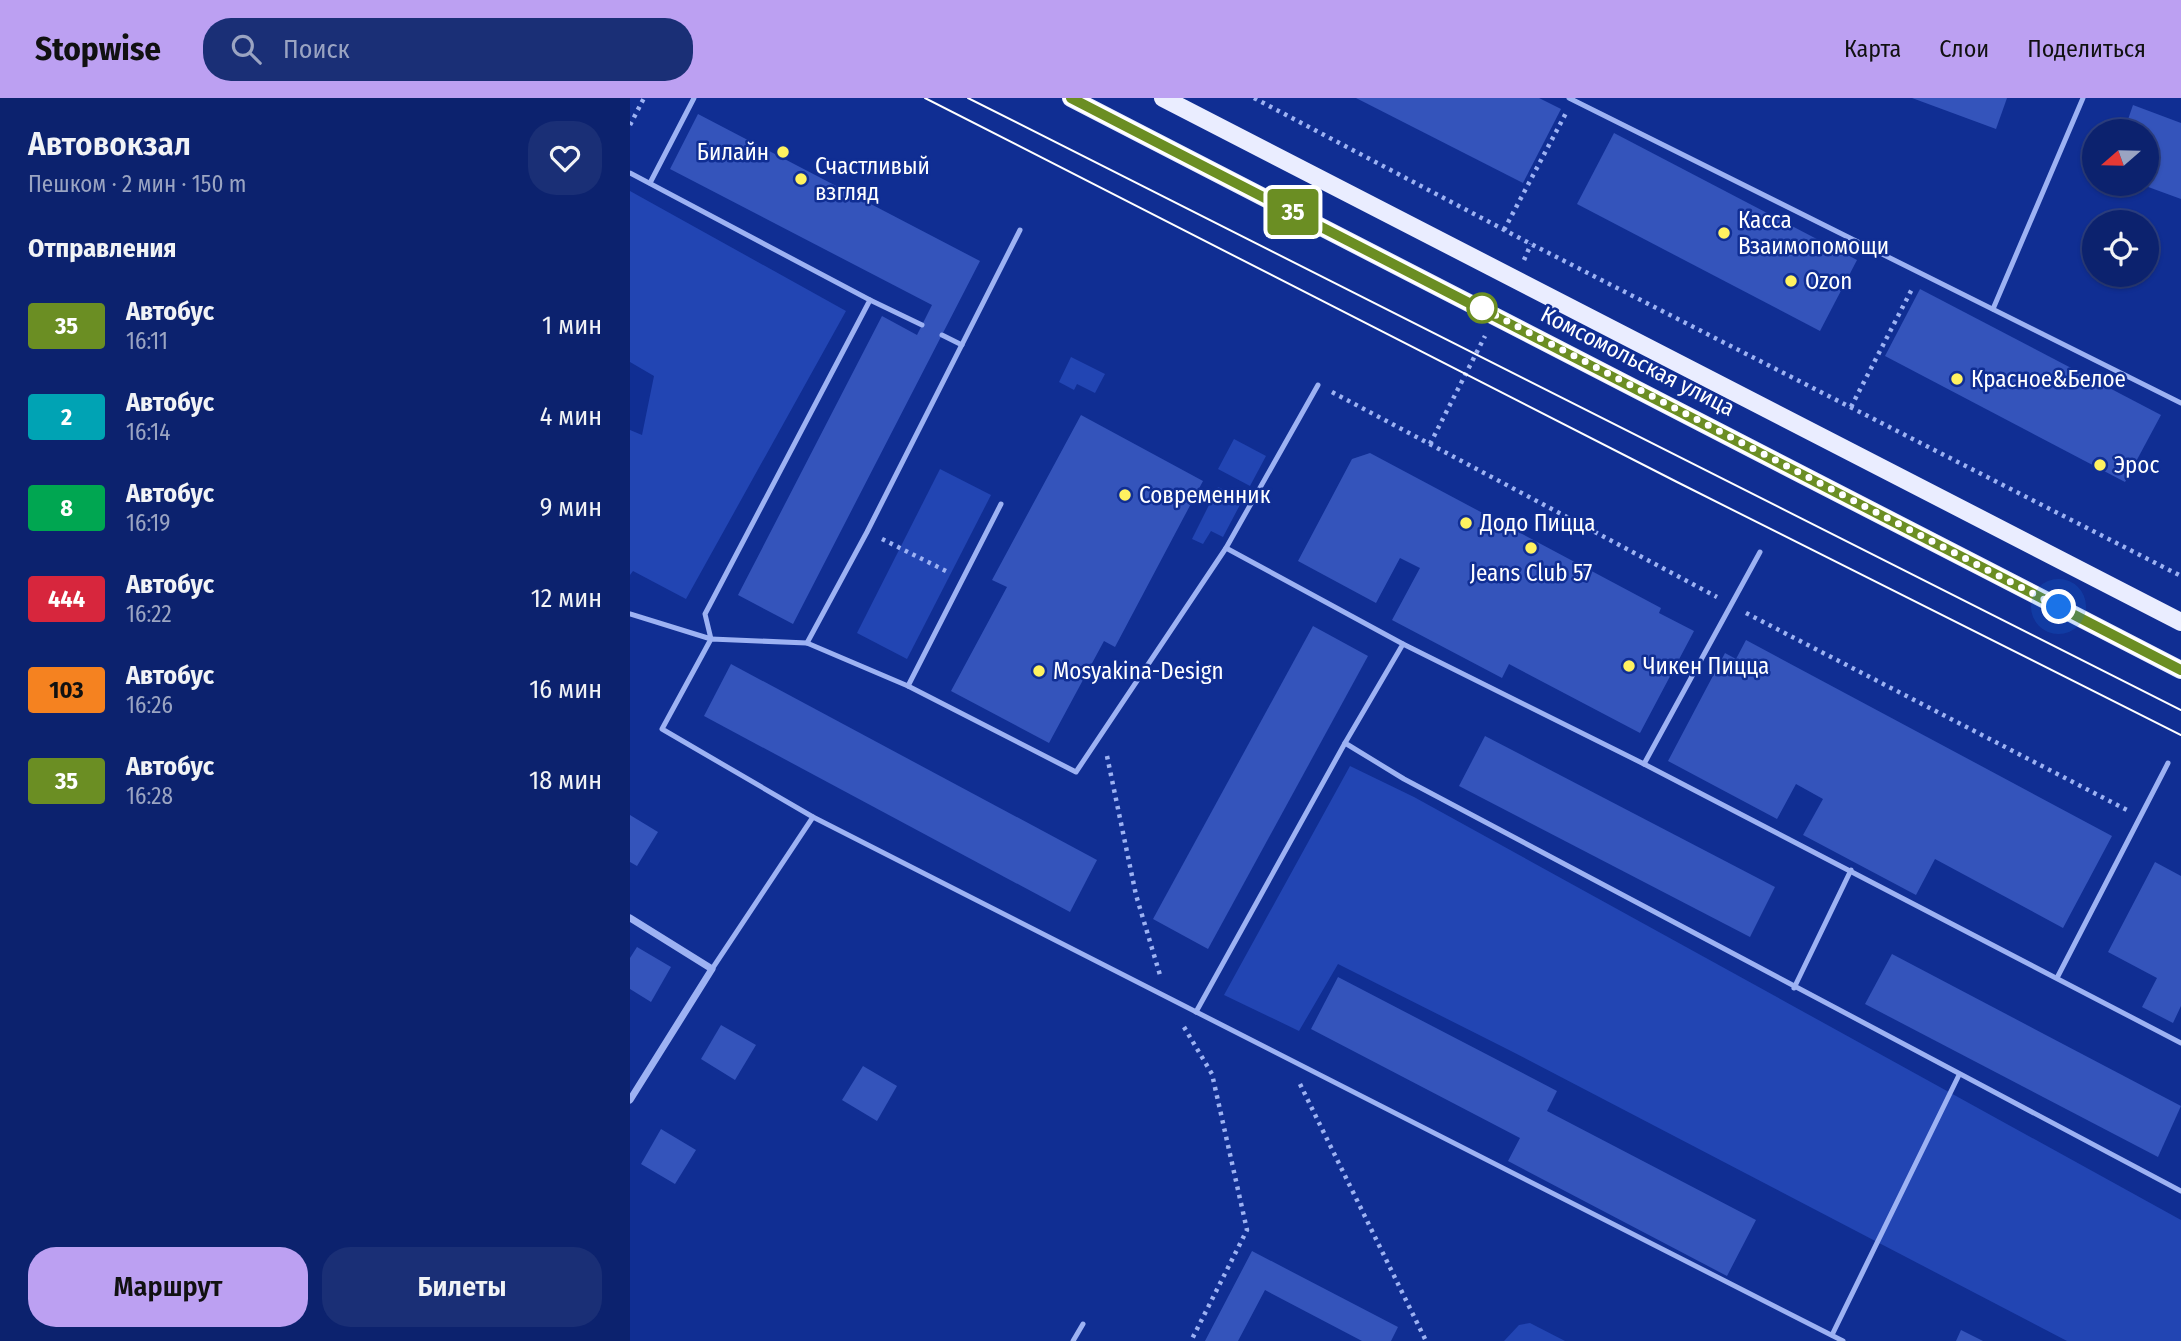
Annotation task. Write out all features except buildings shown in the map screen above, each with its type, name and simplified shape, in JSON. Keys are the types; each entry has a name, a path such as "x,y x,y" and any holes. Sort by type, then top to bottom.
{"main road":[{"name":"Комсомольская улица","path":"1071,98 2181,670"},
{"name":"Комсомольская улица","path":"1163,98 2181,622"}],"street":[{"path":"630,918 712,969 630,1100"}],"lane":[{"path":"650,183 694,98"},
{"path":"1993,309 2083,98"},
{"path":"1571,99 2181,403"},
{"path":"630,173 922,326"},
{"path":"807,643 867,532 1020,230"},
{"path":"870,300 705,614 711,639 663,729 813,817 1843,1341"},
{"path":"942,335 962,345"},
{"path":"630,614 711,639 807,643 908,686 1076,772 1226,548 1318,385"},
{"path":"908,686 1001,504"},
{"path":"1226,548 1403,644 2058,976 2181,1043"},
{"path":"1644,764 1760,552"},
{"path":"1196,1012 1403,644"},
{"path":"1345,743 1404,779 1794,988 2181,1191"},
{"path":"2058,976 2168,763"},
{"path":"712,969 813,817"},
{"path":"1794,988 1851,870"},
{"path":"1832,1335 1959,1075"},
{"path":"1073,1341 1083,1324"}],"path":[{"path":"630,125 644,98"},
{"path":"1254,98 1531,244 2181,576"},
{"path":"1504,230 1571,99"},
{"path":"1516,278 1531,244"},
{"path":"1850,407 1920,273"},
{"path":"1430,444 1495,315"},
{"path":"1318,385 1731,605 2140,817"},
{"path":"867,532 963,580"},
{"path":"1102,733 1136,895 1167,998 1212,1074 1247,1230 1191,1341"},
{"path":"1287,1058 1426,1341"}],"shaded area":[{"path":"630,191 846,311 686,599 633,571 630,575 630,430 642,435 654,376 630,362"},
{"path":"1071,357 1105,374 1095,393 1077,384 1074,390 1059,382"},
{"path":"1234,439 1266,456 1250,486 1218,469"},
{"path":"940,469 991,495 907,659 857,633"},
{"path":"1218,487 1243,499 1223,537 1211,531 1203,544 1192,539"},
{"path":"1350,766 1414,797 2181,1220 2181,1341 2067,1341 1511,1051 1338,964 1299,1031 1224,995"},
{"path":"1530,1323 1565,1341 1504,1341 1519,1325"}],"tram line":[{"path":"925,98 1677,482 2181,735"},
{"path":"968,98 2181,710"}],"bus line":[{"name":"35","path":"1071,98 2181,670"}],"place":[{"name":"Билайн","path":"783,152"},
{"name":"Счастливый взгляд","path":"801,179"},
{"name":"Касса Взаимопомощи","path":"1724,233"},
{"name":"Ozon","path":"1791,281"},
{"name":"Красное&Белое","path":"1957,379"},
{"name":"Эрос","path":"2100,465"},
{"name":"Современник","path":"1125,495"},
{"name":"Додо Пицца","path":"1466,523"},
{"name":"Jeans Club 57","path":"1531,548"},
{"name":"Чикен Пицца","path":"1629,666"},
{"name":"Mosyakina-Design","path":"1039,671"}],"route":[{"path":"1482,308 1472,303 2059,607"}]}
